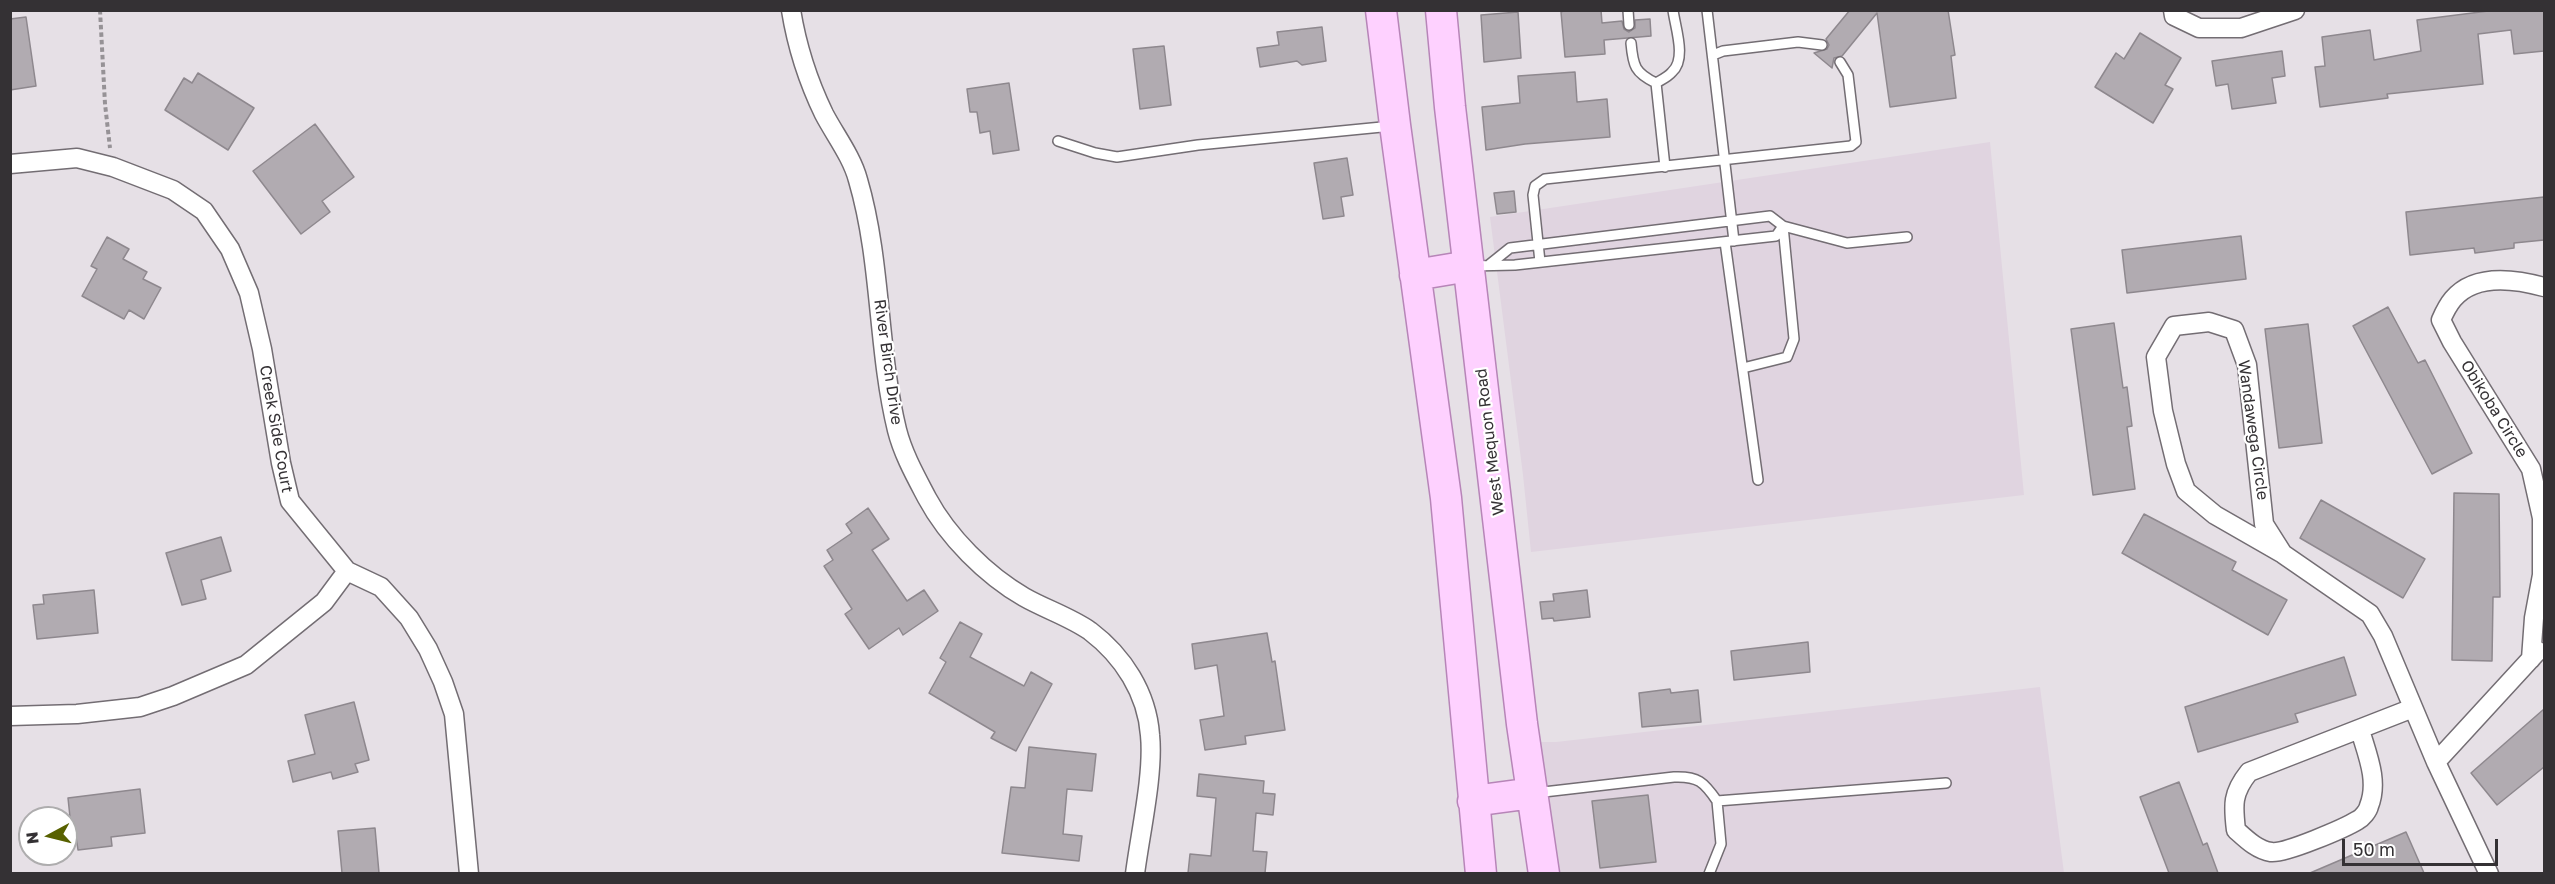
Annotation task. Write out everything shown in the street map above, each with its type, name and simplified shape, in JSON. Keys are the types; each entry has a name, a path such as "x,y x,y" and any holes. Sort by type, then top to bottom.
{"main road":[{"path":"1381,10 1446,498 1481,873"},
{"name":"West Mequon Road","path":"1442,10 1450,107 1480,265 1522,724 1544,873"},
{"path":"1415,275 1480,265"},
{"path":"1473,801 1533,793"}],"street":[{"name":"River Birch Drive","path":"791,10 797,48 824,112 858,177 872,238 891,399 898,433 929,501 954,536 988,570 1023,597 1089,630 1112,650 1130,671 1142,700 1150,735 1148,773 1135,873"},
{"path":"2173,10 2174,16 2199,28 2241,28 2295,10"},
{"name":"Creek Side Court","path":"10,164 77,158 113,167 173,190 204,211 230,249 249,293 262,349 277,444 290,501 347,571 381,587 409,618 428,649 443,682 454,714 468,873"},
{"name":"Obikoba Circle","path":"2531,658 2534,618 2542,575 2542,518 2531,469 2452,342 2441,320 2453,298 2480,282 2517,279 2544,287"},
{"name":"Wandawega Circle","path":"2283,554 2264,524 2247,365 2234,330 2209,322 2174,326 2156,357 2163,411 2176,464 2186,491 2215,514 2283,554 2370,614 2383,636 2436,762 2489,873"},
{"path":"10,716 77,714 140,706 173,696 246,665 324,603 347,571"},
{"path":"2436,762 2544,644"},
{"path":"2360,729 2370,764 2373,785 2369,807 2360,820 2295,847 2272,852 2251,844 2236,831 2233,807 2237,786 2249,772 2413,708"}],"lane":[{"path":"1628,10 1629,24"},
{"path":"1656,83 1674,71 1678,62 1679,48 1673,10"},
{"path":"1707,10 1732,221 1730,241 1743,368 1758,480"},
{"path":"1713,55 1723,51 1798,42 1822,45"},
{"path":"1631,43 1633,63 1641,76 1656,83"},
{"path":"1540,262 1533,195 1535,186 1545,179 1851,146 1856,142 1848,75 1840,62"},
{"path":"1656,83 1665,167"},
{"path":"1058,141 1095,153 1117,157 1198,145 1395,125"},
{"path":"1480,265 1510,248 1770,216 1783,226 1847,243 1907,237"},
{"path":"1480,265 1515,265 1776,236 1783,226"},
{"path":"1743,368 1786,357 1794,339 1783,226"},
{"path":"1533,793 1693,776 1718,801 1721,844 1709,873"},
{"path":"1718,801 1946,783"}],"path":[{"path":"100,10 105,104 113,167"}],"shaded area":[{"path":"1990,142 2024,495 1531,552 1490,217"},
{"path":"2040,687 2064,873 1556,873 1540,742"}],"building":[{"path":"1601,10 1602,23 1622,21 1624,29 1629,32 1635,28 1635,20 1650,19 1651,36 1604,40 1605,54 1565,57 1561,12"},
{"path":"1850,10 1948,10 1955,55 1951,56 1956,98 1890,107 1877,13 1842,56 1834,58 1832,68 1814,53 1827,49 1829,45 1826,39"},
{"path":"2496,10 2544,10 2544,51 2514,54 2511,30 2478,34 2483,84 2387,94 2388,98 2320,107 2315,67 2325,66 2322,37 2370,30 2374,60 2421,51 2417,20"},
{"path":"1518,12 1521,58 1484,62 1481,15"},
{"path":"26,17 36,86 10,90 10,19"},
{"path":"1322,27 1326,61 1302,65 1297,61 1260,67 1257,48 1279,45 1277,32"},
{"path":"2140,33 2181,58 2165,85 2173,89 2153,123 2095,87 2116,53 2124,59"},
{"path":"1164,46 1171,105 1140,109 1133,49"},
{"path":"2282,51 2285,76 2272,78 2276,103 2232,109 2228,84 2216,86 2212,61"},
{"path":"1575,72 1577,102 1607,99 1610,137 1525,144 1486,150 1482,107 1520,103 1518,76"},
{"path":"198,73 254,108 228,150 165,110 184,78 192,83"},
{"path":"1009,83 1019,150 993,154 990,131 980,133 977,112 970,112 967,89"},
{"path":"315,124 354,177 322,201 330,212 301,234 253,171"},
{"path":"1347,158 1353,195 1341,197 1344,216 1323,219 1314,163"},
{"path":"1514,191 1516,212 1497,214 1494,193"},
{"path":"2544,197 2544,240 2514,243 2514,248 2475,253 2474,248 2410,255 2406,212"},
{"path":"2241,236 2246,279 2127,293 2122,250"},
{"path":"107,237 129,249 123,259 147,272 143,279 161,288 144,319 129,310 124,319 82,296 97,269 91,266"},
{"path":"2388,307 2418,363 2425,360 2472,453 2432,474 2353,326"},
{"path":"2114,323 2123,388 2127,387 2132,426 2127,427 2135,489 2093,495 2071,329"},
{"path":"2308,324 2322,443 2279,448 2265,329"},
{"path":"2454,493 2499,494 2500,597 2493,597 2492,661 2452,660"},
{"path":"2321,500 2425,559 2403,598 2300,538"},
{"path":"868,508 889,539 872,550 907,601 924,590 938,611 903,635 899,628 869,649 845,614 852,609 824,566 833,560 827,550 852,533 846,524"},
{"path":"2144,514 2236,562 2232,570 2287,600 2268,635 2122,553"},
{"path":"221,537 231,571 201,580 206,599 182,605 166,553"},
{"path":"94,590 98,633 37,639 33,605 44,604 43,595"},
{"path":"1587,590 1590,617 1554,621 1553,618 1542,619 1540,602 1554,601 1553,594"},
{"path":"960,622 982,634 970,657 1024,686 1031,672 1052,684 1016,751 991,738 995,732 929,693 946,662 940,658"},
{"path":"1267,633 1272,662 1275,661 1285,730 1245,736 1246,744 1205,750 1200,720 1224,716 1217,665 1195,669 1192,644"},
{"path":"1808,642 1810,672 1734,680 1731,651"},
{"path":"2344,657 2356,695 2295,714 2298,722 2198,752 2185,707"},
{"path":"1670,689 1671,693 1698,690 1701,722 1642,727 1639,693"},
{"path":"354,702 369,760 355,764 358,772 333,779 331,772 293,782 288,761 315,754 305,715"},
{"path":"2544,709 2544,767 2497,805 2471,773"},
{"path":"1029,747 1096,754 1092,791 1067,789 1063,834 1082,836 1079,861 1002,853 1011,787 1025,788"},
{"path":"1199,774 1264,781 1263,793 1275,794 1273,815 1256,813 1253,851 1267,852 1265,873 1188,873 1190,854 1211,856 1216,798 1197,796"},
{"path":"2179,782 2203,845 2207,843 2218,873 2169,873 2140,797"},
{"path":"140,789 145,833 111,837 112,846 78,850 78,806 69,806 68,798"},
{"path":"1648,795 1656,862 1600,868 1592,801"},
{"path":"375,828 379,873 342,873 338,831"},
{"path":"2406,832 2424,873 2310,873"}]}
